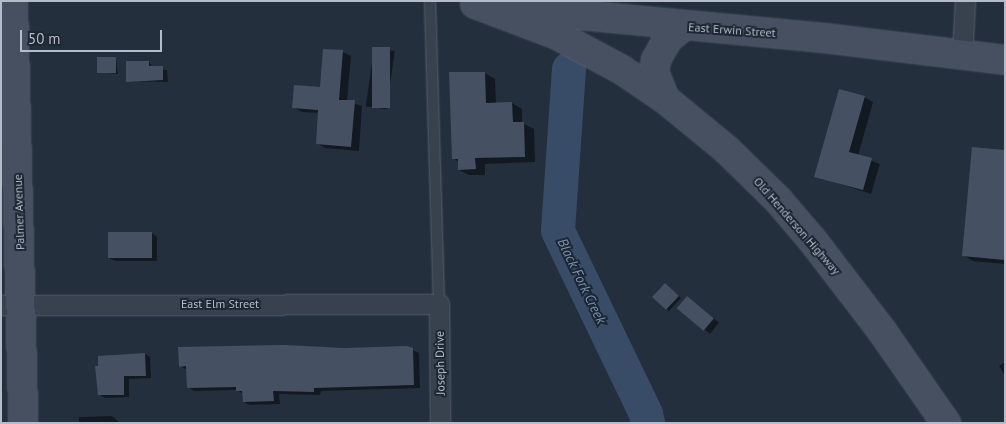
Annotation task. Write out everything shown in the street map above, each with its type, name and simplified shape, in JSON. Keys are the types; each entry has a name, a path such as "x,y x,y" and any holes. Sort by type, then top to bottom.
{"main road":[{"name":"Palmer Avenue","path":"13,1 11,305 23,423"},
{"name":"East Erwin Street","path":"467,2 682,26 824,38 1005,60"},
{"name":"Old Henderson Highway","path":"467,2 555,34 622,70 665,99 727,150 779,201 854,293 946,423"},
{"path":"665,99 654,72 656,60 667,40 682,26"}],"street":[{"path":"962,55 965,1"},
{"name":"East Elm Street","path":"11,305 439,304"},
{"name":"Joseph Drive","path":"439,304 440,423"}],"lane":[{"path":"430,1 439,304"}],"building":[{"path":"372,47 390,47 390,108 372,108"},
{"path":"323,49 343,50 339,100 355,100 351,147 316,144 318,110 292,108 294,85 320,87"},
{"path":"97,57 116,57 116,73 97,73"},
{"path":"126,61 149,61 149,66 163,66 163,80 126,82"},
{"path":"449,72 485,72 486,103 512,102 513,122 524,122 525,157 475,158 476,169 458,170 458,159 452,159"},
{"path":"839,89 865,96 849,152 872,158 863,190 814,177"},
{"path":"972,147 1005,150 1005,260 962,256"},
{"path":"108,232 152,232 152,258 108,258"},
{"path":"665,283 679,296 666,310 652,297"},
{"path":"687,296 714,318 704,331 677,308"},
{"path":"284,345 346,348 407,346 413,348 414,385 314,388 314,392 273,391 274,401 243,402 242,391 236,391 236,387 187,388 186,366 179,367 178,347"},
{"path":"145,353 146,376 124,376 124,395 98,395 95,366 98,366 98,356"}],"waterway":[{"name":"Black Fork Creek","path":"569,69 558,231 646,414 648,423"}]}
